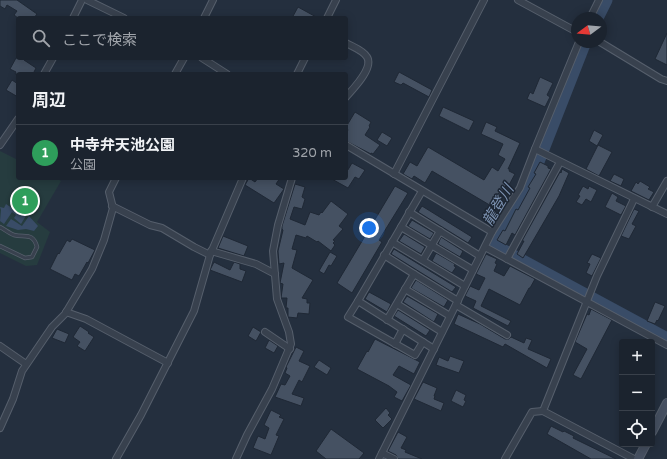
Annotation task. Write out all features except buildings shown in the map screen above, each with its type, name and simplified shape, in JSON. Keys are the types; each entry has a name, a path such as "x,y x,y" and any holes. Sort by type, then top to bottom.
{"main road":[{"path":"655,426 667,402"},
{"path":"638,459 644,447"}],"street":[{"path":"74,16 82,0"},
{"path":"87,0 120,16"},
{"path":"205,16 213,0"},
{"path":"328,16 336,0"},
{"path":"394,174 484,0"},
{"path":"518,0 571,29"},
{"path":"593,12 599,0"},
{"path":"348,44 368,57 369,64 365,72 348,94"},
{"path":"607,46 661,79 667,81"},
{"path":"394,459 381,456 492,232 520,188 577,48"},
{"path":"45,72 52,60"},
{"path":"176,72 183,60"},
{"path":"205,60 224,72"},
{"path":"298,72 304,60"},
{"path":"0,145 16,122"},
{"path":"348,146 492,232"},
{"path":"535,149 667,214"},
{"path":"507,259 560,162"},
{"path":"0,428 26,364 52,327 66,312 92,269 104,240 113,208 109,192 115,180"},
{"path":"116,459 141,415 194,311 211,253 241,180"},
{"path":"236,459 272,389 291,344 289,332 277,300 273,251 278,224 291,180"},
{"path":"652,207 667,180"},
{"path":"422,190 348,317 415,355 423,342"},
{"path":"544,411 596,276 634,199"},
{"path":"112,206 150,225 162,228 194,247 211,253 256,264 275,274"},
{"path":"409,212 480,256"},
{"path":"401,227 473,270"},
{"path":"423,260 440,231"},
{"path":"392,242 465,286"},
{"path":"485,247 667,345"},
{"path":"384,255 507,335"},
{"path":"387,320 414,274"},
{"path":"405,290 450,316"},
{"path":"358,301 434,349"},
{"path":"397,304 442,332"},
{"path":"66,312 86,319 168,363"},
{"path":"395,344 403,329"},
{"path":"265,332 290,349"},
{"path":"0,346 26,364"},
{"path":"505,459 532,412 544,411 634,459"}],"lane":[{"path":"0,226 12,234 25,235 32,238 37,247 32,257 25,258 0,246"}],"green space":[{"path":"0,151 16,159 16,180 61,181 37,222 50,232 37,265 26,266 0,253"}],"water":[{"path":"6,204 15,210 16,208 27,214 21,224 14,218 16,215 12,212 4,224 0,221 0,207 4,208"},
{"path":"29,216 38,226 34,231 26,229 18,230 6,226 11,219 22,226"}],"waterway":[{"name":"龍登川","path":"600,12 606,0"},
{"name":"龍登川","path":"583,48 527,190 493,245 667,339"}],"place":[{"name":"中寺弁天池公園","path":"25,201"}]}
